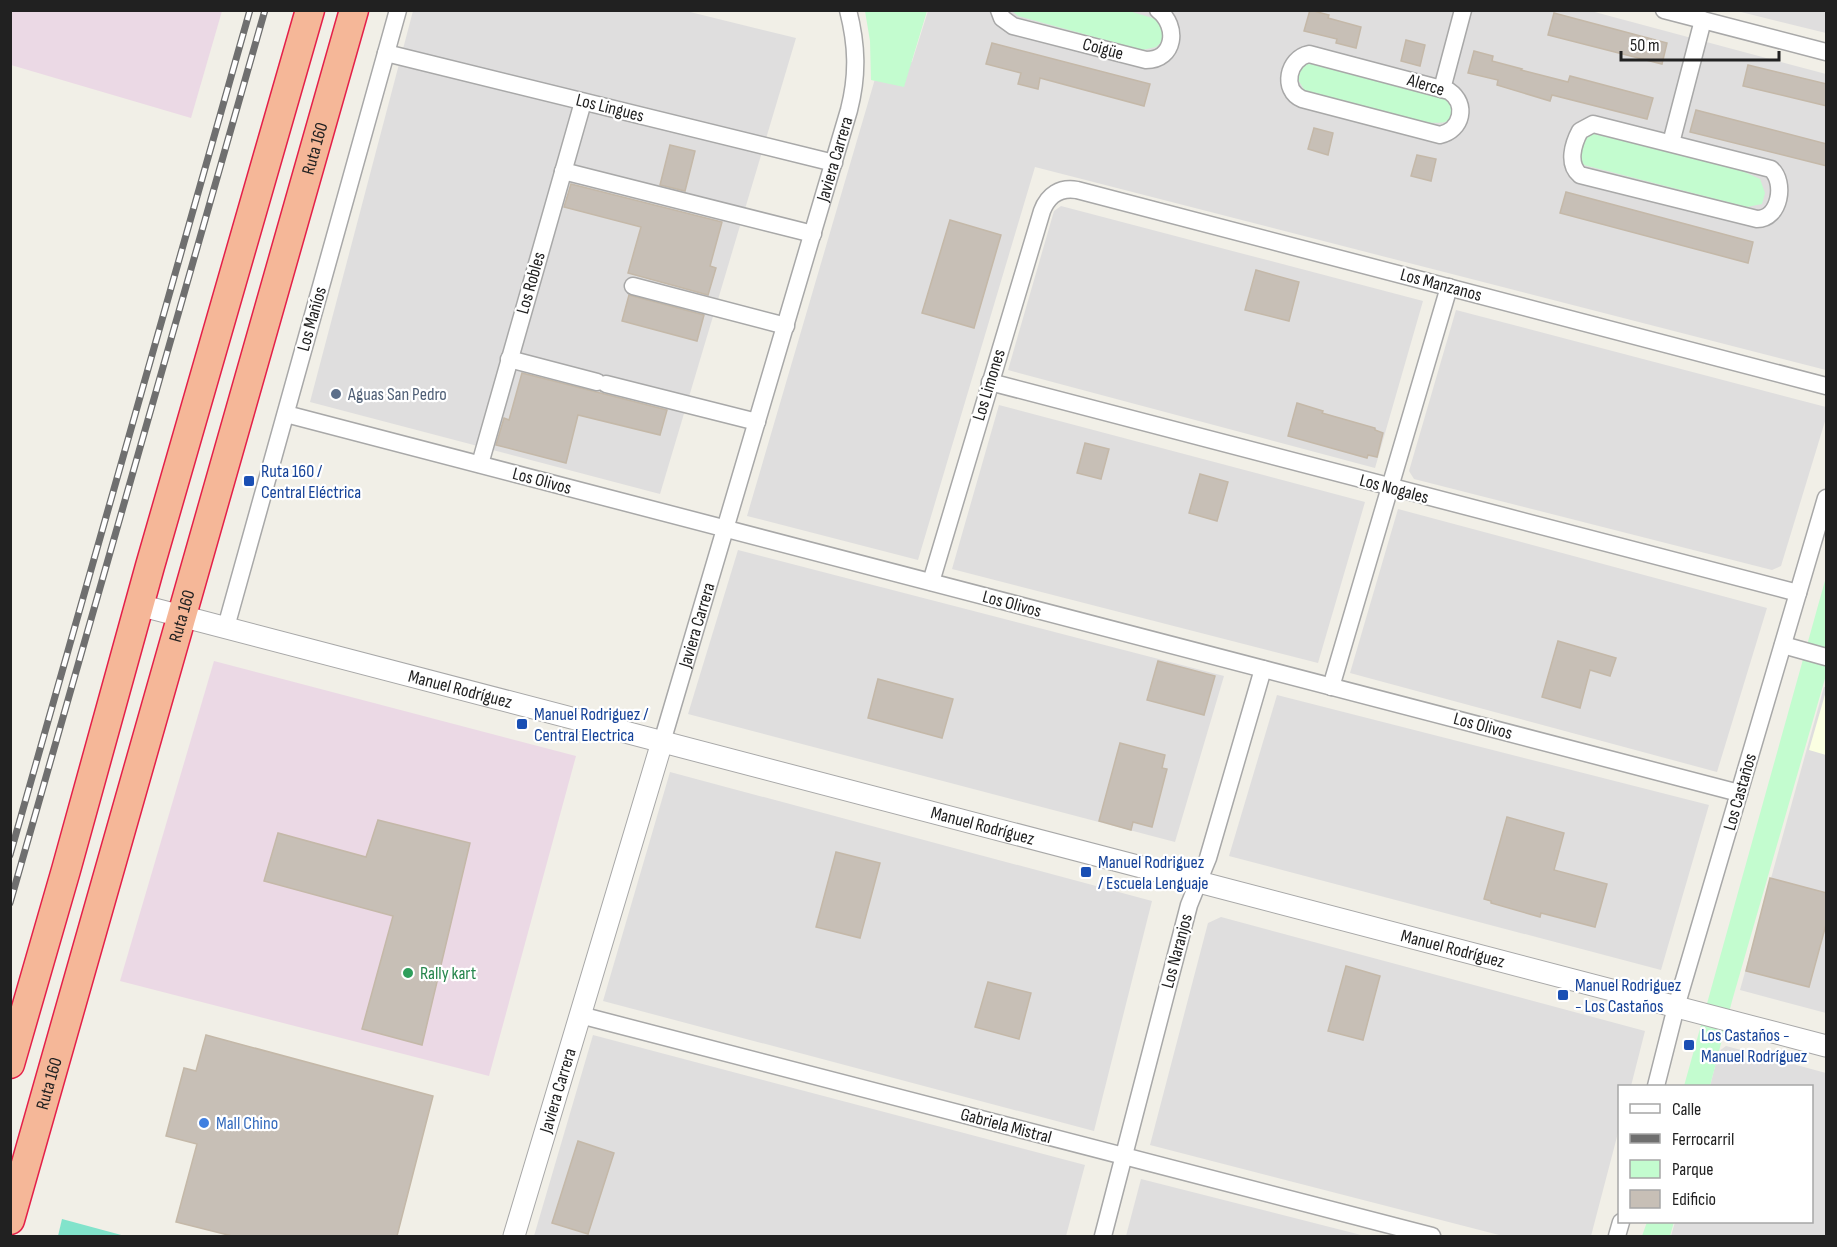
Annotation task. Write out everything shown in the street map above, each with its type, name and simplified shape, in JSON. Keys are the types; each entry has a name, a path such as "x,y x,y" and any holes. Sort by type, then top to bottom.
{"highway":[{"path":"10,1064 310,10"},
{"name":"Ruta 160","path":"10,1220 354,10"}],"street":[{"name":"Los Mañíos","path":"226,627 398,10"},
{"name":"Javiera Carrera","path":"514,1236 834,163 854,89 856,47 848,10"},
{"name":"Coigüe","path":"999,10 1002,18 1013,26 1152,60 1164,54 1171,43 1170,24 1158,10"},
{"path":"1442,89 1463,10"},
{"path":"1664,10 1710,18 1827,52"},
{"path":"1671,143 1710,18"},
{"name":"Los Lingues","path":"386,53 834,163"},
{"name":"Alerce","path":"1309,54 1442,89 1449,91 1458,99 1461,113 1453,130 1440,135 1302,99 1295,96 1291,90 1289,79 1295,61 1302,55 1309,54"},
{"name":"Los Robles","path":"480,464 582,102"},
{"path":"1593,124 1671,143 1771,169 1780,184 1771,215 1757,219 1580,175 1575,171 1571,160 1580,131 1593,124"},
{"path":"563,171 813,234"},
{"name":"Los Manzanos","path":"1056,192 1070,188 1827,386"},
{"name":"Los Limones","path":"931,582 1041,211 1044,203 1056,192"},
{"path":"633,286 786,326"},
{"path":"1331,687 1449,287"},
{"path":"509,359 757,422"},
{"name":"Los Nogales","path":"990,382 1798,593"},
{"name":"Los Olivos","path":"285,414 1740,793"},
{"name":"Los Castaños","path":"1656,1085 1676,1007 1827,498"},
{"name":"Manuel Rodríguez","path":"139,605 1827,1046"},
{"path":"1783,645 1827,657"},
{"name":"Los Naranjos","path":"1103,1236 1189,905 1208,858 1263,669"},
{"name":"Gabriela Mistral","path":"580,1015 1432,1236"}],"shaded area":[{"path":"10,11 222,11 191,118 11,65"},
{"path":"413,11 686,11 796,38 660,494 310,402"},
{"path":"928,11 1591,11 1826,74 1826,370 1035,167 918,560 747,516 882,55 912,62"},
{"path":"1737,11 1826,11 1826,33"},
{"path":"1061,206 1423,301 1375,468 1008,370 1054,211"},
{"path":"1456,310 1826,407 1826,418 1781,566 1772,570 1414,479 1409,471"},
{"path":"999,405 1365,502 1318,663 952,569"},
{"path":"1398,509 1767,608 1717,772 1350,673"},
{"path":"738,550 1224,676 1175,842 688,714"},
{"path":"214,661 576,756 489,1076 120,981"},
{"path":"1824,687 1826,687 1826,1013 1740,990"},
{"path":"1826,691 1826,755 1809,750"},
{"path":"1277,695 1709,805 1661,970 1229,856"},
{"path":"670,772 1152,901 1094,1131 603,1001"},
{"path":"1221,917 1645,1031 1631,1085 1618,1085 1618,1133 1591,1236 1503,1236 1150,1145 1208,923"},
{"path":"593,1035 1085,1165 1066,1236 534,1236"},
{"path":"1726,1046 1826,1073 1826,1236 1671,1236 1675,1223 1813,1223 1813,1085 1710,1085 1719,1051"},
{"path":"1141,1179 1365,1236 1126,1236"}],"green space":[{"path":"865,11 927,11 904,87 871,80 870,41"},
{"path":"1012,11 1129,11 1159,20 1165,39 1156,47 1142,50 1018,16"},
{"path":"1312,62 1452,100 1454,111 1450,121 1420,122 1383,115 1315,95 1305,91 1297,78 1301,65"},
{"path":"1589,133 1725,163 1760,179 1765,193 1762,204 1747,207 1584,165 1578,159 1582,135"},
{"path":"1826,577 1826,675 1732,1001 1710,1085 1684,1085"},
{"path":"62,1219 125,1236 58,1236"},
{"path":"1647,1223 1674,1223 1670,1236 1642,1236"}],"building":[{"path":"1310,10 1329,15 1328,18 1361,27 1356,48 1336,43 1337,39 1304,31"},
{"path":"1554,13 1667,43 1662,64 1548,35"},
{"path":"1406,40 1425,45 1420,66 1401,61"},
{"path":"992,43 1150,84 1144,106 1040,78 1038,89 1018,84 1021,73 986,64"},
{"path":"1474,51 1493,56 1492,61 1521,70 1568,82 1570,76 1653,98 1647,119 1552,95 1550,101 1497,85 1498,80 1468,73"},
{"path":"1748,65 1827,84 1827,106 1743,86"},
{"path":"1696,110 1827,144 1827,166 1690,132"},
{"path":"1314,128 1333,133 1328,155 1308,149"},
{"path":"670,145 695,151 685,191 660,185"},
{"path":"1417,155 1436,159 1431,181 1411,176"},
{"path":"571,184 722,222 710,266 716,268 708,295 628,273 641,227 564,207"},
{"path":"1566,192 1753,242 1748,263 1560,213"},
{"path":"950,220 1001,235 974,328 922,313"},
{"path":"1256,270 1299,282 1289,321 1245,310"},
{"path":"629,295 704,315 697,341 622,321"},
{"path":"522,373 667,410 660,435 578,415 566,463 496,445 504,418 509,420"},
{"path":"1297,403 1323,411 1322,413 1375,428 1383,433 1377,457 1368,455 1367,458 1288,436"},
{"path":"1085,443 1109,449 1101,479 1077,473"},
{"path":"1200,474 1228,482 1217,521 1189,513"},
{"path":"1558,641 1616,658 1610,676 1590,670 1580,708 1542,697"},
{"path":"1158,661 1215,676 1204,715 1147,700"},
{"path":"878,679 953,699 942,738 868,718"},
{"path":"1120,743 1165,755 1162,768 1167,769 1152,827 1133,822 1131,830 1099,821"},
{"path":"1507,817 1564,833 1554,870 1607,884 1595,927 1541,913 1540,917 1484,899"},
{"name":"Rally kart","path":"378,820 470,843 422,1045 362,1029 393,916 264,881 278,833 366,857"},
{"path":"836,852 880,863 860,938 816,927"},
{"path":"1770,878 1827,893 1827,921 1809,987 1746,971"},
{"path":"1346,966 1380,976 1363,1040 1328,1031"},
{"path":"988,982 1031,993 1019,1039 975,1027"},
{"path":"206,1035 433,1096 397,1236 232,1236 176,1222 197,1144 166,1136 184,1068 196,1071"},
{"path":"578,1141 614,1153 588,1234 552,1223"}],"railway":[{"path":"10,855 250,10"},
{"path":"10,903 265,10"}],"place":[{"name":"Aguas San Pedro","path":"336,394"},
{"name":"Ruta 160 / Central Eléctrica","path":"249,481"},
{"name":"Manuel Rodriguez / Central Electrica","path":"522,724"},
{"name":"Manuel Rodriguez / Escuela Lenguaje","path":"1086,872"},
{"name":"Rally kart","path":"408,973"},
{"name":"Manuel Rodriguez - Los Castaños","path":"1563,995"},
{"name":"Los Castaños - Manuel Rodríguez","path":"1689,1045"},
{"name":"Mall Chino","path":"204,1123"}]}
